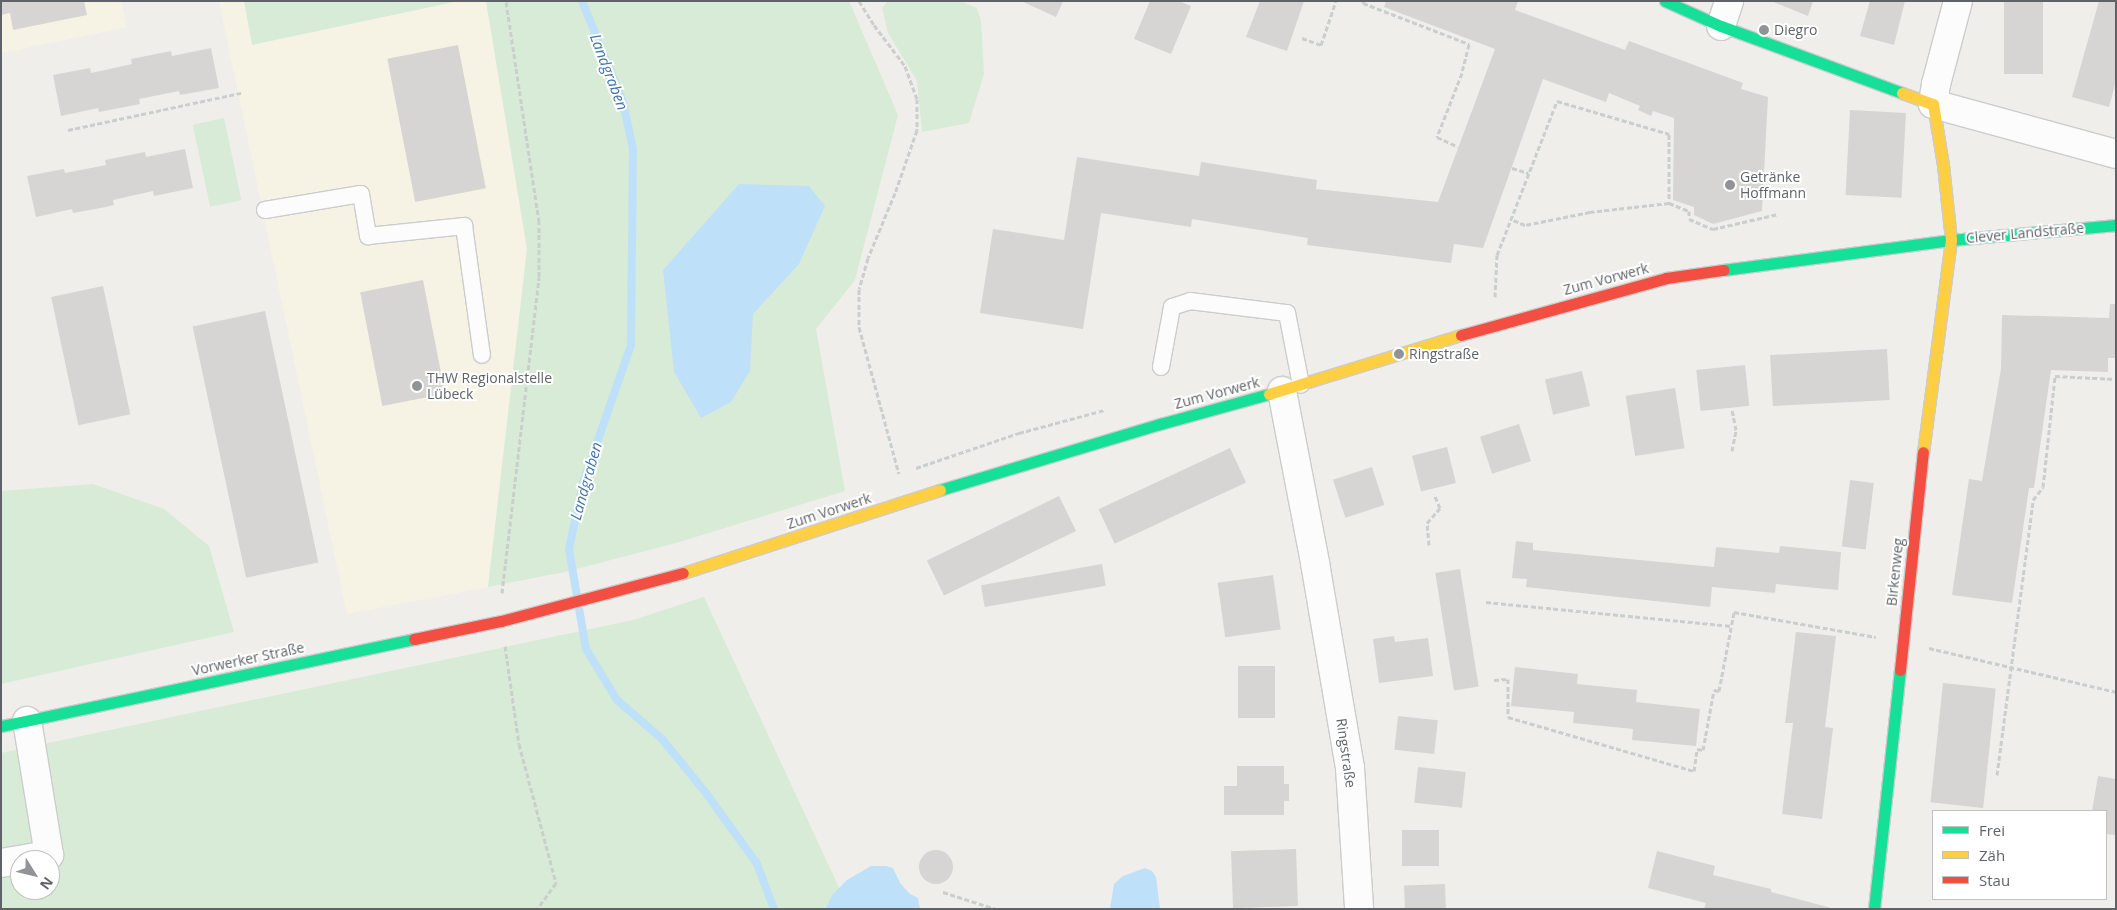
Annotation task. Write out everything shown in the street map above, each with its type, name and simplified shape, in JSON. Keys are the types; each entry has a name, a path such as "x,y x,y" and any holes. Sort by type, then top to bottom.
{"street":[{"path":"1665,1 1725,14 1933,104 2116,154"},
{"name":"Clever Landstraße","path":"1958,1 1936,84 1933,104 1943,165 1951,240 2116,225"},
{"name":"Zum Vorwerk","path":"501,621 664,579 906,501 1160,424 1292,388 1494,325 1666,278 1951,240"},
{"name":"Birkenweg","path":"1874,909 1924,446 1951,240"},
{"name":"Ringstraße","path":"1292,388 1315,563 1350,768 1359,909"},
{"name":"Vorwerker Straße","path":"14,724 501,621"},
{"path":"1,863 49,855 14,724"}],"lane":[{"path":"265,210 361,194 368,236 464,226 482,355"},
{"path":"1161,367 1172,307 1190,301 1287,313 1292,388"}],"path":[{"path":"506,1 538,222 539,277 502,594 501,621 519,744 556,883 537,909"},
{"path":"859,1 874,26 905,66 917,99 917,130 895,193 868,258 859,289 860,327 906,501"},
{"path":"1302,38 1321,45 1336,1"},
{"path":"1363,1 1362,3 1469,44 1462,73 1437,137 1458,146"},
{"path":"68,130 241,93"},
{"path":"1494,325 1497,255 1557,101 1668,134 1669,203"},
{"path":"1512,168 1528,174"},
{"path":"1511,219 1524,225 1590,212 1669,203 1689,211 1689,219 1713,229 1778,214"},
{"path":"1997,776 2033,500 2043,487 2055,376 2116,379"},
{"path":"1732,410 1736,430 1732,451"},
{"path":"1429,545 1427,523 1440,508 1434,494"},
{"path":"1486,602 1732,626"},
{"path":"1494,680 1508,679 1508,717 1694,771 1697,749 1703,750 1714,690 1719,691 1734,612 1903,642 2116,692"},
{"path":"944,892 996,909"}],"shaded area":[{"path":"1,1 121,1 127,27 1,53"},
{"path":"219,1 486,1 527,249 488,587 347,614"}],"green space":[{"path":"244,1 459,1 252,45"},
{"path":"486,1 849,1 898,115 855,280 816,329 845,491 676,543 565,572 488,587 527,249"},
{"path":"888,1 960,1 977,8 981,21 984,74 969,123 922,132 917,81 888,33 882,8"},
{"path":"224,118 241,200 210,207 193,125"},
{"path":"93,484 164,509 209,546 234,632 1,684 1,491"},
{"path":"704,597 849,909 1,909 1,753 633,620"}],"water":[{"path":"739,184 809,186 825,206 799,264 753,314 750,371 731,402 701,418 674,372 663,270"},
{"path":"871,866 893,868 900,883 910,894 918,898 920,909 825,909 833,894 847,880"},
{"path":"1145,868 1152,871 1156,877 1160,909 1110,909 1114,884 1123,876"}],"building":[{"path":"1,1 84,1 87,15 13,30 10,13 1,15"},
{"path":"1021,1 1063,1 1056,17"},
{"path":"1150,1 1179,1 1191,6 1171,54 1134,39"},
{"path":"1260,1 1304,1 1287,51 1246,37"},
{"path":"1386,1 1518,1 1515,10 1625,50 1629,41 1743,83 1741,89 1768,97 1762,211 1713,224 1694,215 1694,207 1673,200 1674,118 1653,111 1651,116 1638,110 1640,106 1609,93 1606,102 1543,79 1483,248 1454,244 1451,263 1307,245 1308,238 1192,219 1191,227 1101,213 1083,329 980,313 993,229 1064,240 1077,157 1199,176 1201,162 1317,180 1316,189 1438,202 1495,49 1384,7"},
{"path":"1771,1 1813,1 1808,16"},
{"path":"1870,1 1905,1 1894,45 1860,36"},
{"path":"2004,1 2043,1 2043,74 2004,74"},
{"path":"2099,1 2116,1 2116,81 2109,107 2072,97"},
{"path":"458,45 486,188 415,202 387,59"},
{"path":"211,48 219,88 180,95 179,91 139,99 140,104 99,112 98,108 61,116 53,75 90,68 91,73 132,64 131,59 171,51 172,56"},
{"path":"1850,110 1906,113 1901,198 1846,195"},
{"path":"185,149 193,188 154,196 153,191 113,200 114,205 106,207 73,213 72,209 36,217 27,176 64,169 65,173 106,165 105,160 145,152 146,157"},
{"path":"423,280 445,394 382,406 360,292"},
{"path":"103,286 130,414 78,425 51,297"},
{"path":"2110,304 2116,304 2116,358 2108,358 2108,372 2051,370 2034,488 2029,488 2012,603 1952,595 1969,479 1982,481 2001,369 2002,315 2109,318"},
{"path":"265,311 318,562 246,578 193,326"},
{"path":"1887,349 1890,400 1773,406 1770,355"},
{"path":"1745,365 1749,406 1701,411 1696,370"},
{"path":"1582,371 1590,406 1553,415 1545,380"},
{"path":"1675,388 1685,448 1635,456 1626,396"},
{"path":"1519,424 1531,461 1492,474 1480,437"},
{"path":"1447,447 1456,483 1421,492 1412,456"},
{"path":"1230,448 1246,482 1115,544 1099,509"},
{"path":"1372,467 1384,505 1345,518 1333,480"},
{"path":"1850,480 1874,483 1866,549 1842,547"},
{"path":"1059,496 1076,531 944,595 927,560"},
{"path":"1516,541 1533,543 1533,550 1714,567 1716,547 1779,553 1780,546 1841,552 1838,590 1776,584 1775,593 1712,587 1710,607 1526,587 1527,579 1512,578"},
{"path":"1102,564 1106,586 985,607 981,585"},
{"path":"1460,569 1479,687 1454,690 1435,573"},
{"path":"1273,575 1281,629 1225,637 1218,583"},
{"path":"1796,632 1836,636 1825,727 1833,728 1822,819 1782,814 1793,723 1785,723"},
{"path":"1394,636 1395,642 1428,638 1433,676 1379,683 1373,639"},
{"path":"1238,666 1275,666 1275,718 1238,718"},
{"path":"1515,667 1578,674 1577,684 1637,690 1636,702 1700,709 1696,746 1632,740 1633,729 1573,723 1574,712 1511,706"},
{"path":"1943,683 1996,689 1983,808 1930,802"},
{"path":"1398,716 1438,720 1434,754 1394,750"},
{"path":"1237,766 1284,766 1284,784 1289,784 1289,801 1284,801 1284,815 1224,815 1224,786 1237,786"},
{"path":"1418,767 1466,772 1462,808 1414,803"},
{"path":"2098,776 2116,779 2116,835 2107,834 2107,810 2092,810"},
{"path":"1402,830 1439,830 1439,866 1402,866"},
{"path":"1296,849 1298,906 1233,908 1231,851"},
{"path":"936,850 948,855 953,867 948,879 936,884 924,879 919,867 924,855"},
{"path":"1657,851 1715,866 1713,875 1771,889 1771,892 1835,909 1704,909 1706,903 1648,888"},
{"path":"1445,884 1446,909 1405,909 1404,885"}],"waterway":[{"name":"Landgraben","path":"582,1 623,102 633,149 631,345 583,483 569,549 586,649 617,700 662,739 706,793 757,864 774,909"}],"traffic: fast":[{"path":"1665,1 1721,26 1902,93"},
{"path":"1723,270 1951,240 2116,225"},
{"path":"940,490 1160,424 1269,394"},
{"path":"1,726 414,639"},
{"path":"1874,909 1900,670"}],"traffic: slow":[{"path":"1902,93 1933,104 1943,165 1951,240 1923,452"},
{"path":"1269,394 1461,335"},
{"path":"683,573 940,490"}],"traffic: jam":[{"path":"1461,335 1666,278 1723,270"},
{"path":"1900,670 1923,452"},
{"path":"414,639 501,621 683,573"}],"place":[{"name":"Diegro","path":"1764,30"},
{"name":"Getränke Hoffmann","path":"1730,185"},
{"name":"Ringstraße","path":"1399,354"},
{"name":"THW Regionalstelle Lübeck","path":"417,386"}]}
